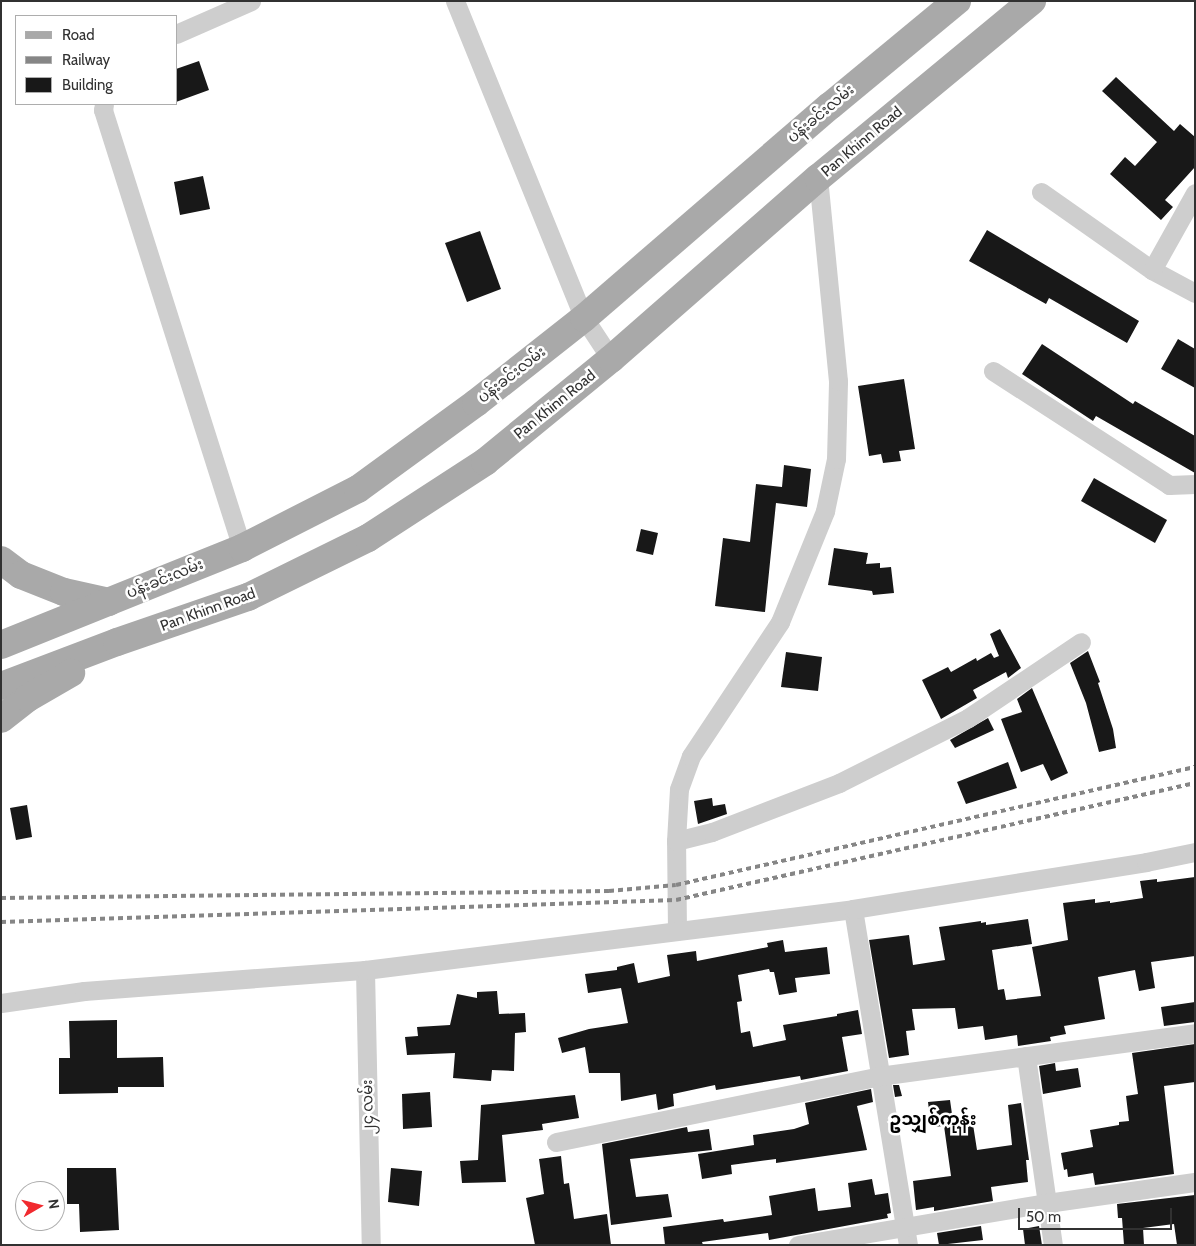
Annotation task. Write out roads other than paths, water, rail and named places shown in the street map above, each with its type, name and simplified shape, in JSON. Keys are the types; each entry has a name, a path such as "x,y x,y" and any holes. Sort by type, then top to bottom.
{"main road":[{"name":"ပန်းခင်းလမ်း","path":"1,645 242,548 358,489 476,404 584,318 823,112 957,1"},
{"name":"Pan Khinn Road","path":"1,686 117,642 248,597 368,538 485,462 611,359 818,178 1032,1"},
{"path":"1,560 21,575 64,592 109,602"},
{"path":"1,719 28,698 117,642"}],"street":[{"path":"178,33 251,1"},
{"path":"455,1 584,318 611,359"},
{"path":"104,105 103,110 242,548"},
{"path":"677,931 676,841 679,789 691,756 780,622 827,502 836,459 838,381 818,178"},
{"path":"1041,192 1152,270 1195,294"},
{"path":"1152,270 1195,193"},
{"path":"993,371 1169,485 1195,484"},
{"path":"676,841 712,832 839,783 968,718 1081,642"},
{"path":"1,1003 84,991 365,970 853,909 1195,852"},
{"path":"853,909 879,1076 908,1236"},
{"name":"၂၄ လမ်း","path":"365,970 371,1245"},
{"path":"556,1142 879,1076 1195,1033"},
{"path":"1026,1056 1053,1245"},
{"path":"798,1245 908,1236 1047,1203 1195,1182"}],"railway":[{"path":"1,898 609,891 676,885 1195,767"},
{"path":"1,922 676,900 1195,783"}],"district":[{"name":"ဥသျှစ်ကုန်း","path":"933,1119"}]}
